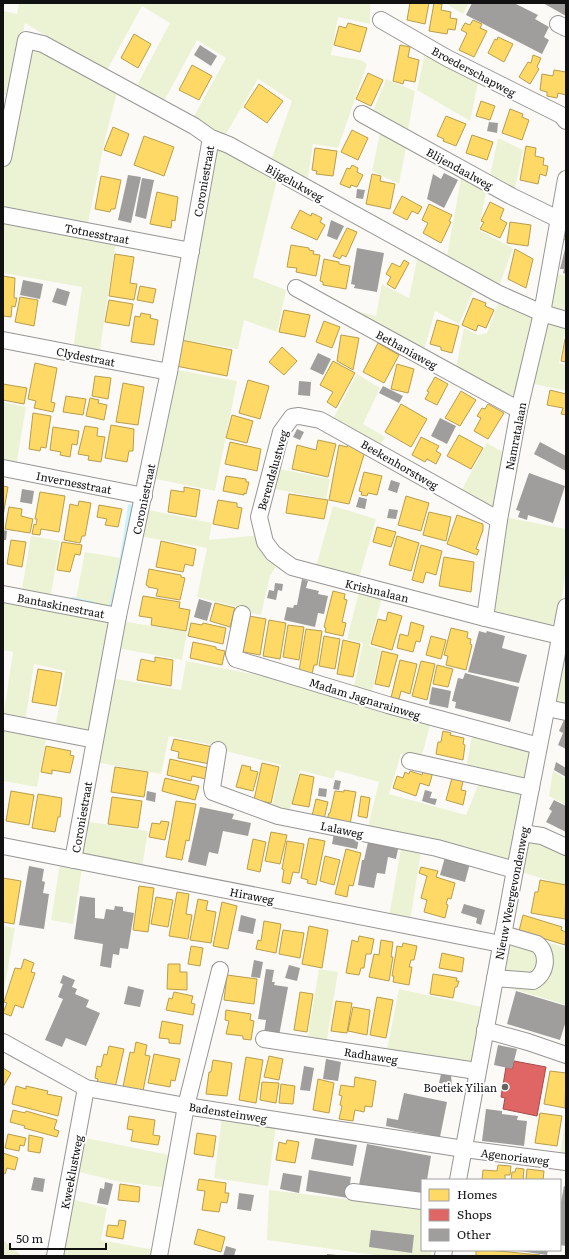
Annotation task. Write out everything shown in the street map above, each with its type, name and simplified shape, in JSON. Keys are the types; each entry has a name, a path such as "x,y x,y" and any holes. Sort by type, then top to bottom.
{"street":[{"name":"Broederschapweg","path":"381,20 447,58 561,115 566,121"},
{"name":"Bijgelukweg","path":"3,158 26,40 43,44 194,126 211,138 229,145 497,293 542,313 566,320"},
{"name":"Blijendaalweg","path":"362,114 511,196 560,220"},
{"name":"Coroniestraat","path":"73,860 118,616 169,372 211,138"},
{"name":"Namratalaan","path":"485,618 499,520 519,410 542,313 560,220 566,178"},
{"name":"Totnesstraat","path":"3,215 191,251"},
{"name":"Bethaniaweg","path":"296,288 519,410"},
{"name":"Clydestraat","path":"3,340 169,372"},
{"name":"Beekenhorstweg","path":"299,416 320,420 340,430 499,520"},
{"name":"Berendslustweg","path":"273,553 265,542 259,517 281,432 292,418 299,416"},
{"name":"Invernesstraat","path":"3,468 144,496"},
{"name":"Krishnalaan","path":"273,553 292,567 302,571 485,618"},
{"name":"Bantaskinestraat","path":"3,594 118,616"},
{"name":"Nieuw Weergevondenweg","path":"458,1179 522,832 566,607"},
{"name":"Madam Jagnarainweg","path":"242,614 234,654 236,659 388,705 539,746"},
{"path":"485,618 560,636"},
{"path":"546,708 566,712"},
{"path":"3,722 95,740"},
{"name":"Lalaweg","path":"218,750 212,788 214,792 278,816 437,848 515,870"},
{"path":"410,760 531,788"},
{"path":"522,832 542,836 566,847"},
{"name":"Hiraweg","path":"3,846 502,939 537,944 541,947 545,959 543,972 534,981 495,978"},
{"path":"159,1256 186,1106 220,970"},
{"path":"485,1030 528,1042 566,1055"},
{"name":"Radhaweg","path":"264,1040 477,1072"},
{"name":"Badensteinweg","path":"3,1042 86,1088 186,1106 464,1149"},
{"name":"Kweeklustweg","path":"55,1256 86,1088"},
{"name":"Agenoriaweg","path":"464,1149 566,1162"},
{"path":"352,1192 421,1201"}],"green space":[{"path":"19,3 370,3 370,24 338,17 331,55 361,60 367,64 338,148 313,144 307,183 270,163 292,101 258,79 223,139 192,120 226,58 197,40 163,103 136,87 170,23 142,6 106,72 25,23 11,96 3,94 3,11 17,14"},
{"path":"445,3 469,3 463,14"},
{"path":"33,47 118,88 104,143 87,228 3,213 3,171 28,56"},
{"path":"426,48 479,78 470,121 417,90"},
{"path":"386,79 415,91 407,136 373,111"},
{"path":"381,128 407,142 399,184 372,171"},
{"path":"498,138 523,150 514,194 489,181"},
{"path":"214,147 278,176 253,277 286,290 277,332 244,320 238,349 178,339"},
{"path":"462,173 487,186 479,230 513,248 498,289 446,261"},
{"path":"3,218 116,241 99,356 73,350 82,287 3,273"},
{"path":"418,254 476,285 459,324 435,311 423,354 346,308 376,316 382,284 409,298"},
{"path":"554,273 566,276 566,317 550,310"},
{"path":"500,298 535,316 516,401 455,372 464,328 478,335 487,333"},
{"path":"549,322 566,327 559,363 566,365 566,391 530,383 542,331"},
{"path":"172,369 237,381 215,491 151,478"},
{"path":"357,374 380,388 363,424 385,437 379,447 332,421"},
{"path":"3,402 26,407 16,467 3,464"},
{"path":"487,443 508,455 494,510 460,493"},
{"path":"275,468 330,479 326,499 270,488"},
{"path":"333,506 376,519 358,582 315,570"},
{"path":"144,509 212,523 209,540 260,535 278,563 270,576 261,615 236,610 237,607 197,597 207,548 139,536"},
{"path":"504,517 566,529 566,565 563,592 561,605 552,625 546,626 495,612 492,609"},
{"path":"31,536 60,541 50,600 21,595"},
{"path":"85,552 127,559 117,607 75,604"},
{"path":"360,588 383,594 369,646 381,649 371,696 353,691 363,643 347,639"},
{"path":"3,596 110,621 91,731 55,729 65,671 34,664 25,723 3,718 13,652 3,650"},
{"path":"122,621 187,632 182,660 117,648"},
{"path":"566,646 566,708 558,702 556,695"},
{"path":"186,661 297,683 431,722 421,759 401,754 389,794 466,815 478,785 481,782 518,790 520,797 519,816 507,866 367,830 379,782 336,770 333,779 300,770 289,814 271,810 281,765 226,751 222,747 169,736 161,774 95,762 111,678 181,690"},
{"path":"3,725 47,734 37,787 3,781"},
{"path":"472,735 530,751 524,783 466,769"},
{"path":"553,771 566,779 566,805 549,796"},
{"path":"84,821 148,831 142,868 85,855 82,853"},
{"path":"535,840 566,852 566,886 522,872 526,849 531,842"},
{"path":"401,848 421,852 410,921 389,917"},
{"path":"60,864 82,868 73,924 51,920"},
{"path":"3,926 15,928 3,995"},
{"path":"512,931 566,948 566,1005 503,986"},
{"path":"319,969 338,972 326,1045 307,1042"},
{"path":"399,989 482,1007 472,1065 386,1055"},
{"path":"566,1113 566,1157 560,1156"},
{"path":"222,1117 276,1125 268,1186 214,1178"},
{"path":"81,1137 174,1156 168,1188 116,1181 75,1171"},
{"path":"269,1190 421,1208 421,1251 432,1251 431,1256 382,1256 267,1240"},
{"path":"71,1199 107,1208 101,1240 155,1250 154,1256 60,1256"},
{"path":"3,1240 22,1256 3,1256"}],"building: Homes":[{"path":"410,3 429,3 425,24 407,20"},
{"path":"434,3 442,4 441,10 451,12 450,18 457,19 455,30 448,29 447,34 429,31"},
{"path":"473,20 482,24 480,28 487,31 474,57 459,50 467,33 461,30 465,23 470,25"},
{"path":"348,23 367,28 360,52 334,45 339,26 346,28"},
{"path":"134,34 151,44 138,68 121,58"},
{"path":"498,37 513,44 504,62 488,53 495,39 497,40"},
{"path":"400,45 410,47 408,57 419,60 415,82 404,80 403,84 393,81"},
{"path":"533,55 541,58 537,67 539,69 530,84 519,77 528,62 531,63"},
{"path":"192,65 212,76 199,100 179,90"},
{"path":"554,70 566,72 566,95 558,93 557,98 547,96 547,92 540,90 542,74 553,76"},
{"path":"368,73 383,80 371,106 356,99"},
{"path":"259,84 283,101 267,123 244,107"},
{"path":"481,101 495,106 490,120 476,116"},
{"path":"510,109 523,114 522,117 529,120 522,140 502,133"},
{"path":"446,116 466,124 456,146 443,141 444,139 437,136"},
{"path":"113,127 129,134 121,156 104,150"},
{"path":"352,130 368,138 358,160 341,152"},
{"path":"472,135 493,142 487,160 466,153"},
{"path":"144,136 174,147 164,176 134,165"},
{"path":"526,146 536,148 535,156 544,158 543,165 548,166 546,176 540,174 538,184 520,180"},
{"path":"315,148 337,151 333,176 316,174 317,171 312,170"},
{"path":"352,165 358,168 357,172 363,175 357,187 351,185 350,188 340,184 347,168 350,169"},
{"path":"372,174 381,176 380,181 395,184 390,209 366,204"},
{"path":"101,176 121,180 115,209 111,209 110,212 95,209"},
{"path":"157,192 178,197 175,221 172,220 171,228 150,224"},
{"path":"402,196 422,207 418,214 412,211 407,220 393,213"},
{"path":"490,202 504,209 500,219 507,223 500,238 480,229 484,222 481,221"},
{"path":"429,204 452,215 449,221 451,222 441,243 423,233 428,223 422,220"},
{"path":"300,210 311,216 312,213 322,218 320,222 325,225 317,240 291,228"},
{"path":"510,222 531,225 528,246 507,243"},
{"path":"566,227 566,240 562,239"},
{"path":"347,228 357,232 346,257 342,255 340,259 333,256"},
{"path":"291,245 309,248 309,250 314,251 313,254 320,255 316,276 296,272 297,268 287,267"},
{"path":"515,249 533,259 526,288 508,279"},
{"path":"115,254 134,257 130,283 137,284 134,300 109,296"},
{"path":"324,259 350,266 346,289 323,285 323,282 320,281"},
{"path":"404,260 409,263 395,289 387,284 391,277 386,274 392,263 400,267"},
{"path":"3,276 15,278 14,298 17,298 15,307 12,306 11,317 3,316"},
{"path":"140,286 156,289 153,303 137,300"},
{"path":"20,297 38,300 34,326 15,322"},
{"path":"473,298 486,303 485,306 494,310 486,328 478,325 476,331 462,325"},
{"path":"109,300 133,304 129,326 105,322"},
{"path":"284,310 310,315 305,337 279,332"},
{"path":"141,313 151,315 150,318 158,320 154,345 131,342 135,316 140,317"},
{"path":"437,320 459,326 452,353 441,350 441,347 430,344"},
{"path":"324,321 340,327 332,348 316,342"},
{"path":"341,335 359,338 353,370 337,361"},
{"path":"566,339 566,362 561,361"},
{"path":"181,340 232,350 227,376 176,366"},
{"path":"378,343 399,355 384,383 363,372"},
{"path":"282,347 297,361 284,375 269,362"},
{"path":"333,361 355,373 336,408 327,402 333,392 320,385"},
{"path":"35,363 57,368 51,402 55,403 53,412 34,408 36,401 28,399"},
{"path":"397,364 414,369 408,393 391,389"},
{"path":"95,376 111,378 108,399 92,396"},
{"path":"435,377 448,384 437,405 425,399 429,392 427,391"},
{"path":"248,380 269,386 260,419 239,413"},
{"path":"123,383 144,387 138,425 116,422"},
{"path":"3,384 27,388 24,404 3,400"},
{"path":"550,390 566,394 566,415 561,414 563,408 547,405"},
{"path":"461,391 476,400 460,426 445,418"},
{"path":"66,396 86,399 83,415 63,412"},
{"path":"90,398 99,400 98,403 107,405 104,420 86,416"},
{"path":"401,404 427,419 411,447 385,432"},
{"path":"488,404 504,413 488,439 474,431 481,418 477,416 482,408 485,409"},
{"path":"33,413 51,416 46,448 41,447 40,451 29,449"},
{"path":"232,415 253,421 247,443 226,438"},
{"path":"111,425 134,429 133,451 129,451 127,462 105,458"},
{"path":"85,426 98,428 97,436 105,437 101,462 88,460 89,456 78,454"},
{"path":"53,427 79,431 77,445 72,444 70,457 60,455 61,452 50,450"},
{"path":"459,435 483,448 471,469 447,456"},
{"path":"421,437 439,446 436,451 441,454 436,464 427,459 425,462 412,455"},
{"path":"351,439 366,448 349,504 329,500 339,445 347,447"},
{"path":"318,440 336,444 328,477 292,469 297,445 316,450"},
{"path":"230,442 261,449 257,471 225,464"},
{"path":"364,472 382,476 377,495 368,493 367,496 361,495 362,492 359,491"},
{"path":"226,476 246,479 246,482 249,482 246,494 244,493 244,495 223,491"},
{"path":"3,486 8,487 3,516"},
{"path":"184,487 200,490 196,517 168,512 171,490 184,492"},
{"path":"40,492 65,496 59,532 41,529 40,535 32,534 34,524 36,525 37,519 35,519"},
{"path":"289,494 328,500 324,519 286,513"},
{"path":"406,496 429,503 421,531 398,525"},
{"path":"218,500 237,503 237,507 242,508 238,529 213,524"},
{"path":"79,501 91,503 85,536 82,536 80,543 64,540 70,504 78,506"},
{"path":"99,505 122,509 118,527 105,525 107,519 97,517"},
{"path":"9,507 22,509 21,516 33,519 30,533 5,529"},
{"path":"429,512 451,517 446,541 423,535"},
{"path":"457,515 483,524 483,530 476,549 479,550 477,555 447,544"},
{"path":"377,527 396,532 391,547 373,542"},
{"path":"397,536 419,543 411,571 389,565"},
{"path":"11,540 26,542 22,567 7,564"},
{"path":"161,541 196,549 193,566 185,564 183,572 156,567"},
{"path":"62,542 82,545 80,555 75,554 70,572 57,570"},
{"path":"421,545 442,551 436,575 426,572 423,583 412,580"},
{"path":"444,557 474,562 471,592 439,586"},
{"path":"149,569 181,575 181,577 185,578 180,600 156,596 158,589 148,587 146,585"},
{"path":"333,591 345,594 344,599 347,600 342,622 346,623 343,636 325,632 326,628 324,627"},
{"path":"143,596 180,602 179,608 190,610 186,631 151,625 152,618 139,616"},
{"path":"215,603 235,608 230,627 210,621"},
{"path":"388,612 402,616 392,650 371,644 378,619 386,621"},
{"path":"249,616 266,619 260,655 239,651"},
{"path":"269,620 286,623 280,659 263,656"},
{"path":"411,622 424,626 420,642 416,641 413,652 397,648 400,634 408,636"},
{"path":"191,623 202,625 203,623 226,628 223,644 188,636"},
{"path":"288,625 304,627 299,660 283,657"},
{"path":"451,628 468,632 467,638 471,639 470,644 472,645 466,670 446,665 448,656 444,655"},
{"path":"306,629 322,631 317,665 314,665 312,674 299,671"},
{"path":"324,636 340,639 335,669 319,666"},
{"path":"431,636 446,640 441,659 426,655"},
{"path":"343,640 360,644 353,677 337,674"},
{"path":"193,642 216,647 216,649 225,651 222,665 190,658"},
{"path":"382,651 398,655 389,687 375,684"},
{"path":"155,657 173,660 171,686 137,680 141,659 155,662"},
{"path":"400,660 417,664 410,694 401,691 399,699 391,698"},
{"path":"421,661 435,664 427,700 412,696"},
{"path":"437,665 453,669 448,687 433,684"},
{"path":"38,669 62,673 56,706 32,702"},
{"path":"443,731 451,733 450,735 464,738 463,744 465,745 463,760 436,754 438,742 441,742"},
{"path":"174,739 213,747 210,764 178,758 179,752 171,750"},
{"path":"46,746 71,751 70,755 74,756 70,773 52,770 52,774 41,772"},
{"path":"170,759 208,768 206,779 192,776 191,781 167,775"},
{"path":"262,763 279,767 271,803 254,800"},
{"path":"242,765 251,767 250,770 258,772 253,791 236,787"},
{"path":"115,767 148,772 144,797 111,792"},
{"path":"424,769 433,772 429,786 420,783 416,796 393,788 397,776 403,778 405,772 409,774 410,771 422,775"},
{"path":"300,774 314,777 309,807 292,804"},
{"path":"165,778 199,786 195,800 162,791"},
{"path":"452,778 463,781 461,790 466,791 463,805 446,800"},
{"path":"344,790 356,792 350,824 327,820 335,791 344,792"},
{"path":"11,791 34,795 29,825 6,821"},
{"path":"38,794 62,798 60,817 58,817 55,832 32,828"},
{"path":"361,796 370,798 367,818 358,816"},
{"path":"112,797 142,801 138,828 108,824"},
{"path":"316,799 328,802 324,819 312,816"},
{"path":"176,801 196,804 189,841 186,840 182,860 166,857"},
{"path":"161,821 169,822 165,840 149,837 152,823 160,824"},
{"path":"271,832 287,835 280,864 265,861"},
{"path":"309,838 325,841 316,885 307,883 308,880 301,878"},
{"path":"253,839 266,842 260,872 247,869"},
{"path":"287,841 304,844 299,873 293,872 290,884 282,882 284,870 282,869"},
{"path":"346,849 361,853 353,886 349,885 347,897 335,894"},
{"path":"325,856 340,860 334,885 320,881"},
{"path":"421,867 438,871 436,877 455,883 451,899 448,898 446,904 448,905 445,918 424,912 427,900 421,898 427,876 419,873"},
{"path":"3,878 21,881 14,924 3,922"},
{"path":"540,880 566,885 565,919 531,913 535,892 538,892"},
{"path":"139,886 154,888 148,932 133,930"},
{"path":"177,892 189,894 186,914 192,915 188,939 169,936"},
{"path":"156,897 173,900 168,927 151,924"},
{"path":"198,899 208,901 206,910 216,912 211,943 190,940"},
{"path":"222,902 237,906 228,949 213,946"},
{"path":"523,915 562,927 561,930 566,932 565,945 519,931"},
{"path":"264,921 281,924 276,953 256,949 258,940 261,941"},
{"path":"309,926 328,930 322,968 302,964"},
{"path":"283,930 304,933 300,958 279,954"},
{"path":"359,936 374,939 371,954 366,954 364,968 361,968 359,975 346,973 352,940 358,942"},
{"path":"381,940 393,942 391,957 393,957 389,981 369,977 374,954 379,955"},
{"path":"403,943 417,946 414,960 411,960 409,967 412,967 409,985 393,982 394,976 392,976 397,946 402,947"},
{"path":"191,946 203,948 200,966 188,964"},
{"path":"442,953 464,958 462,972 439,968"},
{"path":"24,959 34,963 31,972 35,973 23,1008 15,1005 11,1016 3,1013 7,1003 4,1002 15,968 21,969"},
{"path":"168,964 180,964 180,972 187,972 187,990 167,989"},
{"path":"433,974 457,978 456,981 459,981 457,987 455,987 453,998 430,994"},
{"path":"227,975 257,979 254,1004 224,1000"},
{"path":"174,992 193,996 191,1003 195,1004 193,1015 166,1010 169,998 172,999"},
{"path":"300,992 313,994 307,1032 294,1030"},
{"path":"377,997 393,1000 386,1038 370,1035"},
{"path":"336,1001 352,1003 347,1033 331,1031"},
{"path":"353,1007 370,1010 367,1035 348,1031"},
{"path":"226,1010 251,1014 250,1020 254,1021 251,1040 243,1039 243,1036 226,1034 229,1021 225,1020"},
{"path":"162,1021 183,1025 180,1044 169,1043 169,1039 159,1038"},
{"path":"136,1042 147,1045 145,1055 150,1056 143,1091 123,1087 130,1052 134,1053"},
{"path":"109,1046 124,1049 115,1088 97,1083 98,1079 95,1078 97,1066 101,1067 104,1054 107,1055"},
{"path":"154,1054 180,1059 175,1081 171,1080 170,1087 148,1083"},
{"path":"269,1056 283,1059 279,1080 264,1077"},
{"path":"246,1057 263,1060 256,1103 239,1100"},
{"path":"213,1060 232,1063 227,1096 206,1094 209,1072 211,1072"},
{"path":"3,1068 11,1073 3,1087"},
{"path":"550,1071 566,1073 565,1108 544,1104"},
{"path":"355,1077 376,1081 372,1107 365,1106 364,1112 355,1110 353,1121 339,1119 342,1106 340,1105 342,1096 339,1095 341,1085 354,1087"},
{"path":"318,1079 334,1083 329,1113 313,1110"},
{"path":"262,1082 279,1083 276,1103 260,1100"},
{"path":"281,1084 295,1086 293,1104 279,1103"},
{"path":"16,1086 26,1089 26,1086 48,1091 47,1094 62,1097 58,1116 12,1104"},
{"path":"13,1110 25,1113 26,1111 57,1120 54,1129 59,1131 57,1137 24,1128 25,1126 10,1122"},
{"path":"540,1113 562,1116 557,1146 535,1143"},
{"path":"129,1116 155,1120 153,1135 160,1136 158,1145 131,1141 133,1130 127,1129"},
{"path":"197,1133 216,1136 213,1157 194,1154"},
{"path":"8,1134 26,1138 24,1146 20,1145 19,1151 5,1148"},
{"path":"29,1135 43,1138 40,1153 28,1151"},
{"path":"287,1140 299,1142 295,1163 276,1160 279,1142 286,1144"},
{"path":"3,1153 18,1158 15,1170 7,1168 5,1174 3,1173"},
{"path":"498,1165 511,1166 510,1175 505,1175 505,1179 482,1179 483,1170 497,1171"},
{"path":"516,1168 524,1169 523,1179 511,1179 512,1172 515,1172"},
{"path":"527,1169 544,1171 543,1179 526,1179"},
{"path":"199,1179 226,1183 225,1193 229,1193 227,1203 221,1202 219,1212 202,1210 205,1191 197,1190"},
{"path":"120,1184 140,1187 139,1202 118,1200"},
{"path":"119,1220 126,1221 123,1239 106,1236 108,1225 118,1226"},
{"path":"198,1229 225,1237 221,1252 194,1244"},
{"path":"476,1251 498,1251 540,1255 476,1256"}],"building: Shops":[{"path":"514,1061 546,1067 537,1116 503,1109 505,1098 501,1097 506,1067 512,1069"}],"building: Other":[{"path":"472,3 514,3 538,15 535,19 549,27 544,37 549,40 542,54 466,15"},
{"path":"543,3 566,3 566,16"},
{"path":"200,45 217,56 211,66 194,55"},
{"path":"489,122 498,123 497,133 487,131"},
{"path":"444,173 458,180 444,208 427,199 433,174 441,179"},
{"path":"128,175 141,177 131,223 118,220"},
{"path":"142,178 154,180 146,219 135,216"},
{"path":"357,189 365,190 363,199 356,198"},
{"path":"331,220 344,226 337,240 327,236"},
{"path":"357,248 384,253 377,292 354,288 355,285 351,284"},
{"path":"565,249 566,274 563,273 564,269 560,269"},
{"path":"23,280 43,284 40,299 20,295"},
{"path":"57,288 70,292 66,306 52,302"},
{"path":"318,353 331,359 323,375 310,369"},
{"path":"299,381 311,382 310,396 298,395"},
{"path":"383,386 403,396 399,403 379,393"},
{"path":"440,418 456,426 447,444 431,436"},
{"path":"297,429 304,432 300,440 293,437"},
{"path":"540,442 566,456 566,471 534,454"},
{"path":"529,473 565,486 553,523 528,515 527,520 518,517 520,511 516,510"},
{"path":"391,480 400,483 397,493 388,490"},
{"path":"22,489 34,491 32,504 20,502"},
{"path":"359,497 367,499 365,509 356,507"},
{"path":"389,509 398,510 396,519 387,518"},
{"path":"3,530 7,531 6,540 3,540"},
{"path":"302,579 308,581 306,588 319,591 318,594 328,596 324,614 318,613 315,627 284,620 287,607 293,608 294,605 297,605"},
{"path":"275,583 283,584 282,591 278,590 276,600 267,598 269,590 274,591"},
{"path":"199,599 212,603 207,621 194,617"},
{"path":"479,631 486,633 487,631 505,636 502,648 527,655 519,683 468,672"},
{"path":"465,673 519,687 510,722 455,708 456,702 452,701 458,678 463,679"},
{"path":"432,687 451,691 448,708 429,704"},
{"path":"564,720 566,721 566,749 558,745 563,733 559,731"},
{"path":"556,762 566,768 566,777 554,770"},
{"path":"335,780 341,781 339,790 333,789"},
{"path":"319,788 327,789 326,797 318,796"},
{"path":"425,790 432,792 430,798 437,799 435,805 422,801"},
{"path":"147,791 156,793 155,802 146,800"},
{"path":"554,800 566,806 566,832 546,822 552,811 549,809"},
{"path":"200,807 234,814 232,819 251,823 248,836 223,831 218,854 209,852 206,866 188,862"},
{"path":"334,833 359,838 357,849 332,844"},
{"path":"368,842 398,849 396,859 388,857 385,874 377,873 374,888 358,885 362,860 364,860"},
{"path":"445,857 470,863 465,882 440,875"},
{"path":"29,866 44,869 42,881 45,882 43,893 49,894 44,929 19,925"},
{"path":"80,896 95,898 95,918 104,919 106,909 114,910 115,906 123,907 123,911 134,913 128,949 120,948 119,955 113,954 111,968 100,966 103,944 74,939"},
{"path":"464,904 485,910 481,925 476,923 477,918 461,913"},
{"path":"241,915 256,919 253,934 238,931"},
{"path":"254,960 263,962 260,978 251,977"},
{"path":"289,965 300,968 297,981 285,978"},
{"path":"266,969 274,970 272,982 275,982 274,985 288,987 279,1036 264,1033 266,1020 258,1019"},
{"path":"63,975 75,980 72,987 77,989 75,994 89,1000 86,1007 100,1013 86,1046 66,1038 62,1047 45,1040 63,999 58,997 63,984 60,983"},
{"path":"128,986 144,990 140,1007 124,1004"},
{"path":"516,991 566,1006 566,1021 560,1040 507,1024"},
{"path":"498,1045 517,1049 512,1069 494,1065"},
{"path":"326,1059 341,1062 338,1081 323,1079"},
{"path":"304,1066 314,1068 310,1091 300,1090"},
{"path":"441,1074 451,1076 452,1085 439,1083"},
{"path":"404,1093 447,1102 440,1137 386,1126 387,1118 398,1120"},
{"path":"486,1109 502,1111 502,1114 518,1116 517,1120 527,1121 524,1146 482,1141"},
{"path":"315,1138 357,1145 353,1166 311,1159"},
{"path":"367,1144 431,1156 427,1179 421,1179 421,1198 358,1190"},
{"path":"309,1170 351,1177 348,1198 306,1191"},
{"path":"283,1173 302,1176 299,1193 280,1189"},
{"path":"34,1177 45,1179 43,1192 31,1190"},
{"path":"105,1182 113,1184 108,1205 97,1203 100,1188 104,1189"},
{"path":"564,1186 566,1187 566,1246 561,1245 561,1202"},
{"path":"239,1193 254,1195 251,1211 237,1209"},
{"path":"371,1230 414,1235 412,1253 369,1247"},
{"path":"226,1246 236,1249 234,1256 223,1256"},
{"path":"520,1251 548,1251 547,1255"},
{"path":"327,1254 337,1255 337,1256 327,1256"}],"waterway":[{"path":"108,607 111,607 121,563 130,506"},
{"path":"73,599 95,604"}],"place":[{"name":"Boetiek Yilian","path":"505,1087"}]}
